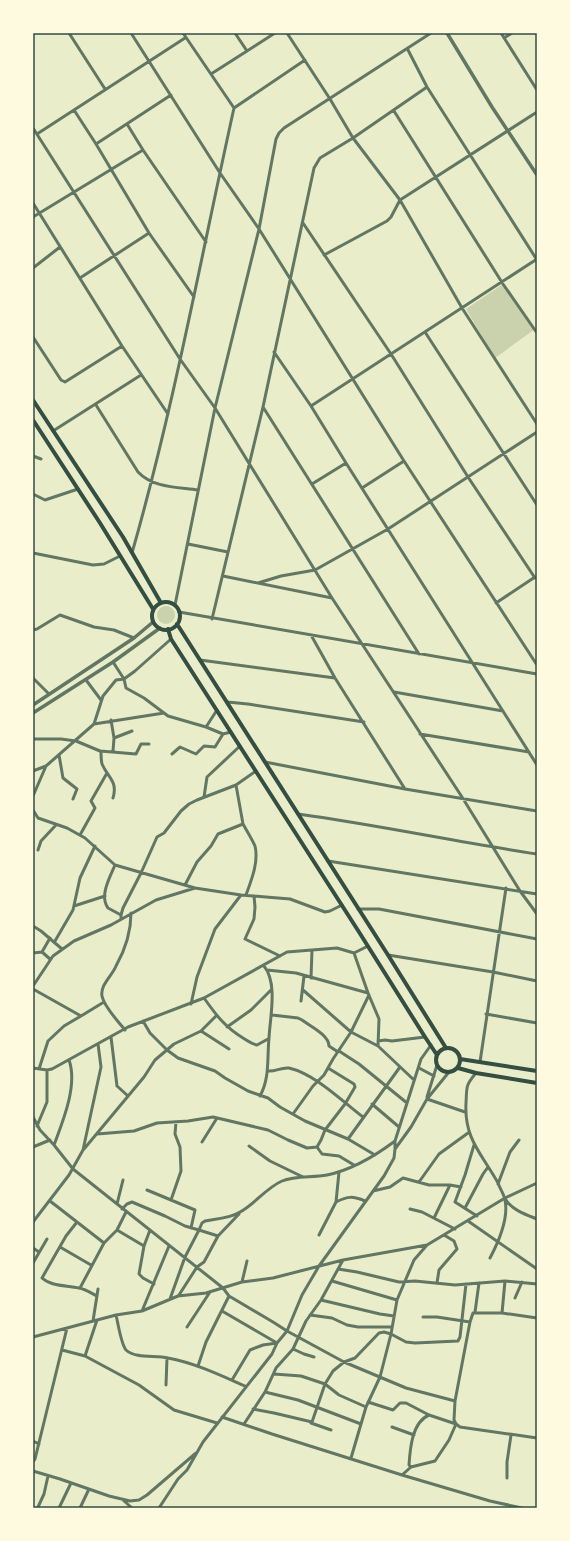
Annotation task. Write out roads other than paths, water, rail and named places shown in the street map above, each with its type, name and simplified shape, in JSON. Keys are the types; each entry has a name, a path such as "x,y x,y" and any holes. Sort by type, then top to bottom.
{"main road":[{"path":"33,400 132,553 161,602"},
{"path":"33,420 153,609 153,622 160,628 168,629 176,624 179,618 179,612 175,605 168,602 161,602 153,609"},
{"path":"176,624 446,1048"},
{"path":"168,629 171,639 437,1055"},
{"path":"458,1068 460,1059 456,1050 451,1048 441,1050 437,1055 436,1061 437,1065 444,1072 449,1072 458,1068 476,1073 537,1083"},
{"path":"460,1059 537,1071"}],"street":[{"path":"69,33 106,89"},
{"path":"131,33 220,173 259,229 404,461 537,665"},
{"path":"182,33 234,108"},
{"path":"235,33 247,51"},
{"path":"211,74 276,33"},
{"path":"287,33 330,99 353,138 400,200 462,308 537,424"},
{"path":"175,605 215,408 259,229 276,139 284,128 408,50 431,33"},
{"path":"447,33 537,175"},
{"path":"501,33 537,90"},
{"path":"504,38 512,33"},
{"path":"37,134 185,38"},
{"path":"311,406 537,259 427,87 408,50"},
{"path":"132,553 152,483 168,414 234,108 305,60"},
{"path":"212,619 249,465 316,162 394,111 427,87"},
{"path":"96,144 171,95"},
{"path":"74,110 96,144 148,233 194,297"},
{"path":"394,111 502,282 537,333"},
{"path":"324,255 387,221 391,217 400,200 435,176 537,112"},
{"path":"127,124 206,242"},
{"path":"33,128 116,256 180,359 215,408 332,598 494,847 520,891 537,914"},
{"path":"33,217 143,150"},
{"path":"33,203 122,346 168,414"},
{"path":"303,223 391,354 468,477 536,577 496,603"},
{"path":"80,278 116,256 148,233"},
{"path":"33,268 60,247"},
{"path":"425,332 537,505"},
{"path":"33,338 61,380 65,382 122,346"},
{"path":"274,352 311,406 537,765"},
{"path":"53,431 141,375"},
{"path":"96,404 138,472 152,483 198,490"},
{"path":"262,406 419,654"},
{"path":"258,583 281,576 315,570 388,529 537,432"},
{"path":"33,456 41,459"},
{"path":"362,488 404,461"},
{"path":"312,484 346,463"},
{"path":"33,494 45,500 78,489"},
{"path":"188,544 228,552"},
{"path":"33,553 93,565 104,564 120,556"},
{"path":"223,576 332,598"},
{"path":"179,612 212,619 537,674"},
{"path":"33,630 60,615 94,627 114,630 134,638"},
{"path":"33,705 134,638 153,622"},
{"path":"33,713 113,662 160,628"},
{"path":"311,635 335,678 405,789"},
{"path":"94,724 101,700 116,680 124,679 171,639"},
{"path":"199,660 335,678"},
{"path":"113,662 124,679 126,688 146,699 170,717 206,727 223,734 231,732"},
{"path":"33,678 49,694"},
{"path":"86,680 101,700"},
{"path":"394,692 503,711"},
{"path":"226,702 364,722"},
{"path":"206,727 217,710"},
{"path":"33,771 46,766 94,724 111,720 164,713"},
{"path":"111,720 114,738 113,752"},
{"path":"114,738 132,731"},
{"path":"172,754 180,748 196,754 204,746 214,748 223,734"},
{"path":"420,734 529,752"},
{"path":"33,739 76,741 101,751 136,754 141,744 150,744"},
{"path":"204,797 207,776 240,746"},
{"path":"101,751 101,762 113,781 114,789 112,798"},
{"path":"59,755 63,778 77,789 73,799"},
{"path":"265,762 405,789 537,810"},
{"path":"33,796 46,766"},
{"path":"121,920 121,915 157,837 164,833 185,807 204,797 236,785 256,771"},
{"path":"80,835 96,808 91,801 107,773"},
{"path":"236,785 244,824 255,850 255,864 246,896"},
{"path":"33,810 38,818 66,828 80,835 115,865 141,873 195,888 246,896 290,900 325,912 342,905"},
{"path":"298,814 357,822 537,854"},
{"path":"185,885 197,862 211,846 218,834 244,824"},
{"path":"38,850 41,841 56,825"},
{"path":"55,941 74,906 80,878 94,846"},
{"path":"328,861 537,894"},
{"path":"115,865 108,881 104,896 105,905 121,915"},
{"path":"33,986 50,959 74,941 121,920 156,900 195,888"},
{"path":"480,1062 506,888"},
{"path":"191,1004 197,977 215,929 241,895"},
{"path":"74,906 104,896"},
{"path":"254,896 256,907 254,919 245,939 280,956"},
{"path":"358,908 379,909 537,939"},
{"path":"125,1030 104,1002 102,989 116,968 131,927 131,913"},
{"path":"33,926 55,941 62,949"},
{"path":"42,952 50,938"},
{"path":"33,1068 48,1070 143,1021 204,998 280,956 292,951 337,948 354,953 368,946"},
{"path":"311,978 312,950"},
{"path":"33,953 42,952 50,959"},
{"path":"354,953 368,994 379,1019 378,1046"},
{"path":"388,956 493,972 537,981"},
{"path":"260,1096 264,1089 268,1071 268,1039 272,1015 271,982 264,966"},
{"path":"267,970 304,976 368,994"},
{"path":"301,1001 304,976"},
{"path":"33,989 81,1016"},
{"path":"227,1027 252,1010 271,990"},
{"path":"303,990 351,1032 378,1046 414,1080"},
{"path":"293,1114 328,1068 351,1032 368,994"},
{"path":"204,998 216,1016 227,1027 255,1045 260,1045 268,1039"},
{"path":"39,1069 48,1040 64,1026 104,1002"},
{"path":"486,1014 537,1024"},
{"path":"272,1015 302,1020 326,1038 329,1046 359,1064 407,1103"},
{"path":"33,1222 73,1169 83,1150 144,1077 155,1060 174,1044 201,1032 216,1016"},
{"path":"143,1021 150,1033 167,1050 178,1058 216,1071 230,1081 260,1096 268,1098 311,1124 348,1139 376,1155"},
{"path":"201,1032 230,1049"},
{"path":"111,1037 117,1086 128,1096"},
{"path":"378,1041 425,1037"},
{"path":"83,1150 100,1067 98,1044"},
{"path":"159,1508 217,1423 272,1354 277,1343 287,1331 302,1295 319,1266 388,1169 394,1158 395,1141 421,1059 430,1045"},
{"path":"54,1145 72,1086 71,1068 68,1060"},
{"path":"427,1099 437,1065"},
{"path":"348,1139 400,1067"},
{"path":"268,1071 273,1072 284,1068 290,1068 318,1082 363,1117"},
{"path":"317,1147 325,1130 345,1104 355,1087 354,1084 328,1068"},
{"path":"419,1068 434,1076"},
{"path":"37,1126 47,1102 48,1070"},
{"path":"395,1149 411,1127 427,1099 449,1072"},
{"path":"476,1073 467,1084 465,1112 468,1132 474,1145 509,1204 537,1219"},
{"path":"427,1099 465,1112"},
{"path":"372,1104 400,1127"},
{"path":"33,1117 37,1126 73,1169 169,1246 185,1257 223,1288 229,1296 287,1331 299,1336 344,1362 406,1388 456,1401"},
{"path":"97,1134 134,1131 157,1123 176,1122 208,1117 268,1130 307,1148 317,1147"},
{"path":"202,1142 217,1118"},
{"path":"171,1200 181,1171 180,1147 176,1134 176,1122"},
{"path":"419,1182 439,1154 468,1132"},
{"path":"33,1147 50,1140"},
{"path":"498,1184 510,1152 519,1140"},
{"path":"178,1296 197,1267 204,1262 218,1236 239,1214 281,1182 339,1172 376,1155 395,1141"},
{"path":"474,1145 455,1202 477,1216"},
{"path":"249,1146 270,1161 303,1177"},
{"path":"317,1147 322,1154 339,1156 354,1165"},
{"path":"465,1208 488,1167"},
{"path":"319,1235 336,1202 339,1172"},
{"path":"373,1191 390,1187 401,1178 429,1185 450,1184 461,1187"},
{"path":"117,1204 123,1180"},
{"path":"33,1337 116,1315 142,1311 178,1296 210,1292 242,1282 274,1278 343,1260 427,1245 505,1198 537,1183"},
{"path":"434,1218 450,1184"},
{"path":"146,1190 195,1210 195,1216 191,1228"},
{"path":"336,1202 354,1196 365,1201"},
{"path":"490,1258 499,1242 504,1219 505,1198"},
{"path":"50,1201 104,1243"},
{"path":"122,1209 127,1204 132,1202 191,1228 218,1236"},
{"path":"410,1208 455,1229"},
{"path":"80,1288 104,1243 117,1230 126,1212"},
{"path":"170,1300 185,1257 202,1223 205,1221 239,1214"},
{"path":"468,1221 537,1269"},
{"path":"77,1222 66,1236 42,1278 60,1286 80,1288 97,1296"},
{"path":"117,1230 144,1246"},
{"path":"150,1230 144,1246 139,1274 154,1284"},
{"path":"437,1283 439,1270 457,1249 454,1241 444,1236"},
{"path":"33,1263 47,1239"},
{"path":"351,1458 366,1407 380,1377 391,1334 397,1300 414,1260 427,1245"},
{"path":"142,1311 169,1246"},
{"path":"60,1247 91,1265"},
{"path":"33,1248 39,1252"},
{"path":"244,1424 265,1392 281,1362 293,1348 306,1321 321,1300 343,1260"},
{"path":"242,1282 246,1261"},
{"path":"338,1269 357,1272 394,1282 415,1281 466,1284 505,1281 537,1284"},
{"path":"332,1281 397,1300"},
{"path":"502,1313 505,1281"},
{"path":"515,1298 522,1282"},
{"path":"402,1475 411,1467 434,1460 449,1440 456,1424 454,1420 456,1401 471,1316 475,1312 478,1283"},
{"path":"311,1423 313,1422 325,1384 333,1371 344,1362 355,1358 379,1333 384,1332 406,1342 415,1343 458,1341 460,1337 466,1284"},
{"path":"93,1321 98,1289"},
{"path":"187,1327 210,1292"},
{"path":"198,1366 206,1342 229,1296"},
{"path":"321,1300 394,1316"},
{"path":"222,1311 277,1343"},
{"path":"475,1312 502,1313 537,1318"},
{"path":"116,1315 124,1347 128,1352 136,1355 167,1358 198,1366 245,1386"},
{"path":"310,1316 332,1318 346,1326 392,1327"},
{"path":"422,1317 437,1317 470,1322"},
{"path":"85,1356 97,1320"},
{"path":"33,1462 39,1444 67,1328"},
{"path":"232,1380 250,1350 263,1345 277,1343"},
{"path":"293,1348 314,1357"},
{"path":"62,1350 85,1356 139,1385 174,1410 217,1423"},
{"path":"166,1385 167,1358"},
{"path":"274,1374 301,1376 325,1384 339,1395 366,1407"},
{"path":"265,1392 298,1400 361,1424"},
{"path":"368,1402 393,1410 400,1403 406,1404 460,1427 537,1438"},
{"path":"253,1409 274,1412 331,1430"},
{"path":"411,1467 409,1465 410,1452 414,1435 418,1425 429,1415"},
{"path":"222,1417 402,1475 490,1501 522,1508"},
{"path":"392,1427 414,1435"},
{"path":"507,1478 506,1462 511,1435"},
{"path":"33,1441 39,1444"},
{"path":"33,1471 122,1499 139,1500 144,1498 198,1452"},
{"path":"38,1508 44,1494 48,1476"},
{"path":"59,1508 71,1482"},
{"path":"80,1508 90,1489"},
{"path":"122,1499 132,1508"}]}
